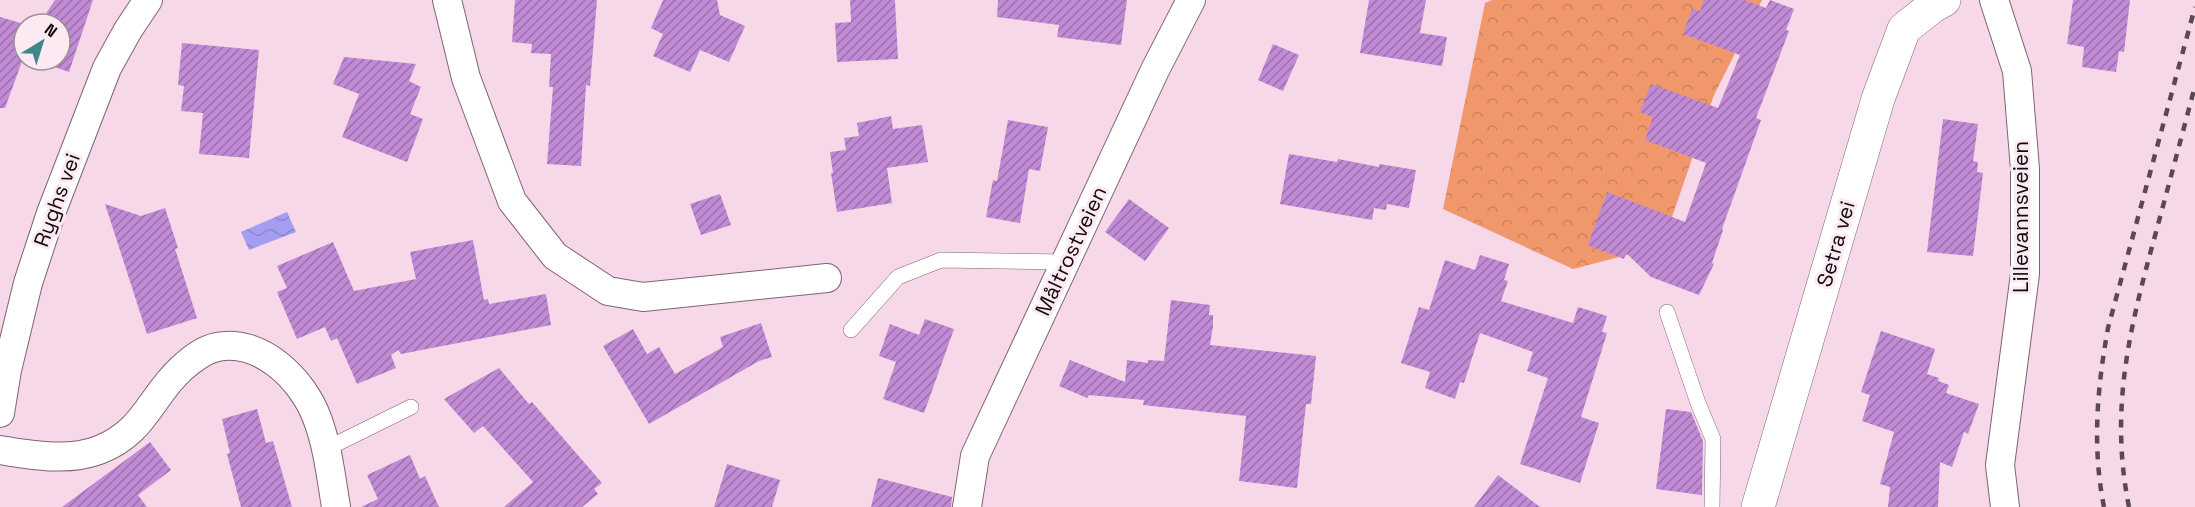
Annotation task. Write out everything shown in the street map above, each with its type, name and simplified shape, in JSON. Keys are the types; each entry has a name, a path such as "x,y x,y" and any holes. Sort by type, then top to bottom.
{"street":[{"name":"Ryghs vei","path":"0,413 7,370 28,283 51,213 107,68 148,0"},
{"path":"447,0 466,78 512,201 555,256 609,291 644,297 827,278"},
{"name":"Måltrostveien","path":"967,507 975,456 1155,70 1191,0"},
{"name":"Setra vei","path":"1758,507 1878,99 1904,30 1944,0"},
{"name":"Lillevannsveien","path":"1995,0 2017,71 2025,169 2025,274 2000,465 2005,507"},
{"path":"0,450 44,456 74,456 99,450 134,429 180,369 198,354 217,347 239,347 260,353 280,366 296,382 316,416 326,449 336,507"}],"lane":[{"path":"851,330 898,277 941,260 1066,262"},
{"path":"1667,312 1698,403 1713,439 1712,507"},
{"path":"326,449 411,406"}],"green space":[{"path":"1492,0 1762,0 1714,95 1662,246 1573,269 1443,209 1485,3"}],"water":[{"path":"287,212 296,232 249,250 241,232"}],"building":[{"path":"55,0 93,0 72,63 72,12 47,12"},
{"path":"515,0 597,0 590,86 586,85 581,166 547,164 553,87 549,87 551,54 531,53 532,44 512,42"},
{"path":"663,0 717,0 720,15 745,26 729,62 700,50 690,72 653,56 663,34 651,28"},
{"path":"850,0 895,0 898,59 837,62 835,23 851,22"},
{"path":"998,0 1127,0 1121,45 1057,37 1059,25 997,17"},
{"path":"1369,0 1426,0 1420,33 1447,37 1442,66 1360,53"},
{"path":"1704,0 1744,0 1766,8 1770,0 1794,9 1786,30 1789,31 1756,118 1761,120 1722,229 1712,263 1714,264 1699,295 1651,277 1626,253 1624,259 1588,245 1607,192 1685,222 1706,163 1645,140 1653,117 1640,112 1651,84 1718,108 1740,55 1683,34 1692,9 1700,11"},
{"path":"2073,0 2130,0 2124,52 2119,51 2116,72 2082,67 2084,47 2067,44"},
{"path":"0,17 12,20 12,72 18,72 5,108 0,108"},
{"path":"182,43 259,50 249,158 199,154 203,113 181,111 184,86 178,85"},
{"path":"1273,44 1299,55 1283,91 1258,80"},
{"path":"344,57 416,64 409,81 421,87 410,114 423,119 407,162 342,137 359,94 333,84"},
{"path":"891,116 893,129 922,125 928,162 887,168 892,203 837,212 830,152 846,150 844,138 859,136 857,123"},
{"path":"1943,119 1978,124 1973,161 1978,162 1977,172 1983,173 1973,256 1927,252"},
{"path":"1008,120 1048,127 1040,171 1029,169 1020,223 986,217 993,180 997,181"},
{"path":"1289,154 1337,162 1338,159 1379,167 1379,164 1416,170 1409,208 1387,204 1386,210 1374,208 1372,220 1280,204"},
{"path":"720,194 731,225 701,235 690,204"},
{"path":"1129,199 1169,228 1145,261 1105,232"},
{"path":"105,204 141,216 165,208 178,248 175,249 197,318 147,334"},
{"path":"473,240 484,300 488,299 489,304 546,294 551,325 401,354 398,350 391,355 396,368 357,384 337,338 331,341 325,327 297,339 277,292 287,288 277,266 333,242 354,291 416,279 410,252"},
{"path":"1480,255 1509,264 1504,280 1508,281 1501,301 1573,323 1578,307 1607,316 1602,332 1607,333 1581,417 1599,423 1580,483 1520,464 1548,378 1527,371 1533,352 1480,333 1464,383 1460,382 1455,399 1425,388 1430,372 1401,363 1419,307 1429,310 1445,260 1475,270"},
{"path":"1171,300 1210,305 1209,315 1213,315 1213,326 1210,345 1316,356 1311,404 1306,404 1297,488 1239,481 1246,416 1143,405 1144,400 1089,395 1087,398 1059,386 1070,360 1125,382 1127,360 1148,363 1148,360 1164,361"},
{"path":"925,319 954,329 924,413 883,399 896,362 879,356 890,324 919,335"},
{"path":"761,323 772,357 759,361 649,424 603,346 633,329 647,354 659,347 675,374 723,347 720,337"},
{"path":"1881,331 1935,349 1927,374 1949,385 1946,393 1979,404 1968,434 1964,432 1952,467 1940,462 1938,507 1888,507 1890,487 1880,484 1894,432 1862,421 1870,395 1861,392"},
{"path":"499,368 529,404 532,402 602,483 594,489 598,494 582,507 504,507 533,482 483,426 474,433 444,399"},
{"path":"257,409 266,443 273,441 292,507 241,507 227,454 230,453 222,419"},
{"path":"1666,409 1691,412 1703,441 1702,495 1656,489"},
{"path":"150,442 171,470 138,495 147,507 62,507"},
{"path":"410,455 420,479 425,476 439,507 361,507 378,499 367,475"},
{"path":"727,464 780,480 772,507 714,507"},
{"path":"1498,475 1540,507 1474,507"},
{"path":"878,478 952,497 951,507 871,507"}],"railway":[{"path":"2104,507 2098,462 2097,418 2108,328 2195,7"},
{"path":"2129,507 2123,471 2121,436 2125,368 2138,301 2195,86"}]}
